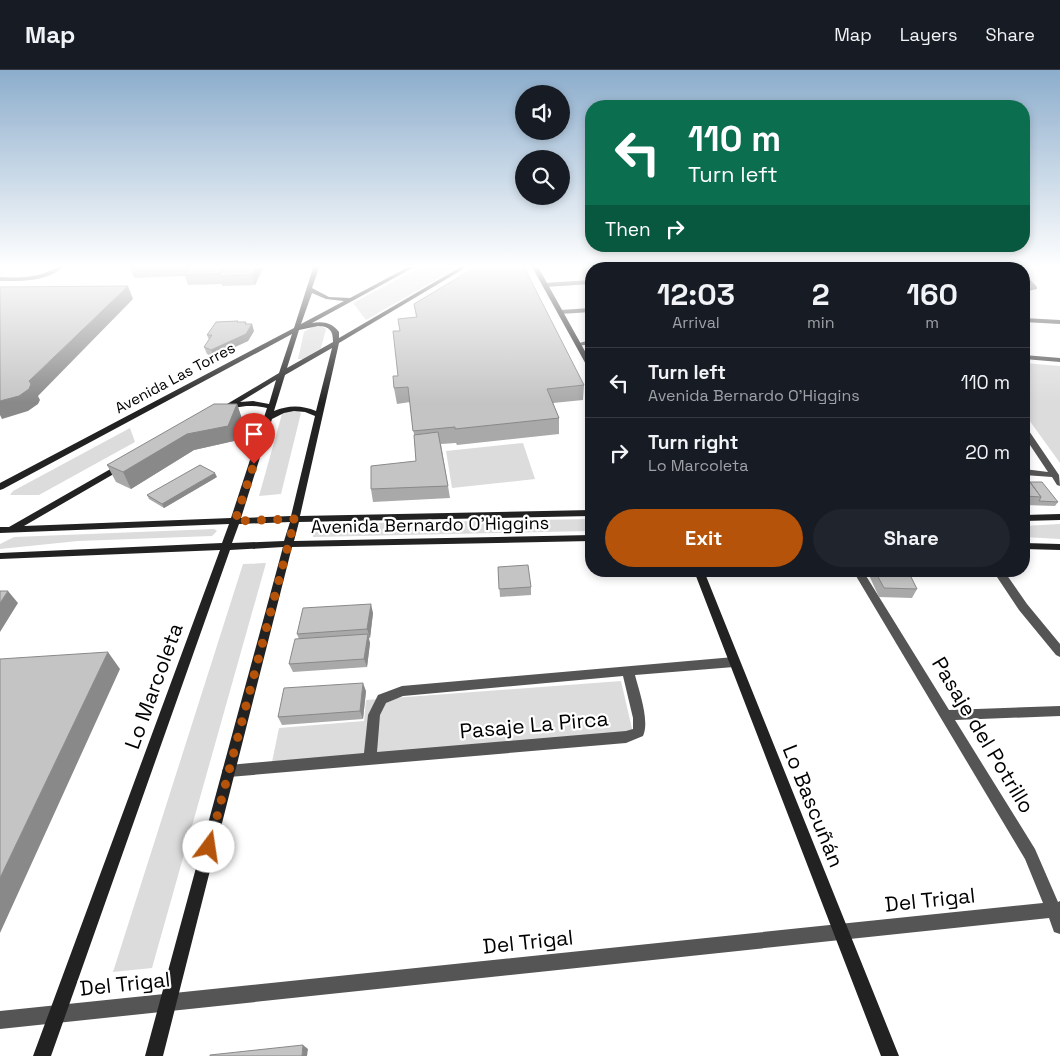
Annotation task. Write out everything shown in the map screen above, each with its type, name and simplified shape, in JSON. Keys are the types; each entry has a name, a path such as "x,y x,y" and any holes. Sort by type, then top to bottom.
{"main road":[{"name":"Lo Marcoleta","path":"42,1056 226,547 284,374 302,311"},
{"path":"154,1056 295,519 336,343 334,329 314,319 307,311"},
{"name":"Avenida Las Torres","path":"0,486 330,311"},
{"path":"210,416 390,311"},
{"path":"560,312 585,357"},
{"path":"297,328 326,324"},
{"path":"227,407 253,403 272,407"},
{"path":"269,417 290,408 305,409 318,415"},
{"path":"0,536 132,460"},
{"name":"Avenida Bernardo O'Higgins","path":"0,530 295,519 585,513"},
{"path":"1030,518 1060,517"},
{"name":"Avenida Bernardo O'Higgins","path":"0,556 288,544 585,538"},
{"path":"1030,546 1060,547"},
{"name":"Lo Bascuñán","path":"701,577 890,1056"}],"street":[{"path":"560,312 575,311"},
{"path":"1030,320 1060,322"},
{"path":"578,344 585,343"},
{"path":"1030,358 1060,360"},
{"path":"1030,439 1060,483"},
{"path":"1030,473 1054,475"},
{"name":"Pasaje del Potrillo","path":"862,577 1030,854 1057,910 1060,926"},
{"path":"1002,577 1023,607 1060,652"},
{"path":"370,759 374,715 382,699 402,691 734,662"},
{"name":"Pasaje La Pirca","path":"229,770 626,737 639,732 639,718 628,672"},
{"path":"946,715 1060,711"},
{"name":"Del Trigal","path":"0,1020 1057,910"}],"shaded area":[{"path":"359,311 382,311 366,320"},
{"path":"314,326 321,326 326,329 321,348 303,359 298,359 304,332"},
{"path":"1030,364 1060,366 1060,463 1030,421"},
{"path":"296,410 301,413 281,494 259,496 282,414"},
{"path":"130,428 135,442 39,495 10,495 13,491"},
{"path":"523,443 535,479 452,488 446,451"},
{"path":"585,519 585,531 313,537 313,524"},
{"path":"1060,524 1060,539 1030,537 1030,526"},
{"path":"214,529 217,531 212,536 78,541 0,549 0,544 14,537"},
{"path":"266,563 152,968 113,972 243,564"},
{"path":"621,681 633,733 272,762 279,728 364,721 366,700"}],"building":[{"path":"0,311 102,311 29,381 31,384 29,389 19,396 0,401"},
{"path":"416,311 546,311 584,385 547,389 559,418 455,429 455,427 413,431 408,387 394,388 393,376 398,376 393,331 400,331 398,319 417,317"},
{"path":"238,321 252,324 246,334 211,350 204,347 212,335 207,335 216,322"},
{"path":"214,404 237,404 228,426 187,434 123,472 107,465"},
{"path":"438,432 448,486 371,489 371,466 416,461 414,435"},
{"path":"200,465 215,473 162,504 147,495"},
{"path":"1030,482 1041,497 1030,496"},
{"path":"1030,482 1042,482 1058,502 1039,501 1041,497"},
{"path":"528,565 531,587 499,589 498,567"},
{"path":"878,577 911,577 917,589 884,588"},
{"path":"0,591 8,591 0,603"},
{"path":"371,604 367,629 297,634 303,608"},
{"path":"368,634 364,659 289,664 295,639"},
{"path":"108,652 0,878 0,659"},
{"path":"363,683 360,711 278,717 284,688"},
{"path":"303,1045 302,1056 210,1056 210,1055"}],"route":[{"path":"209,847 295,519 235,521 254,464"}]}
